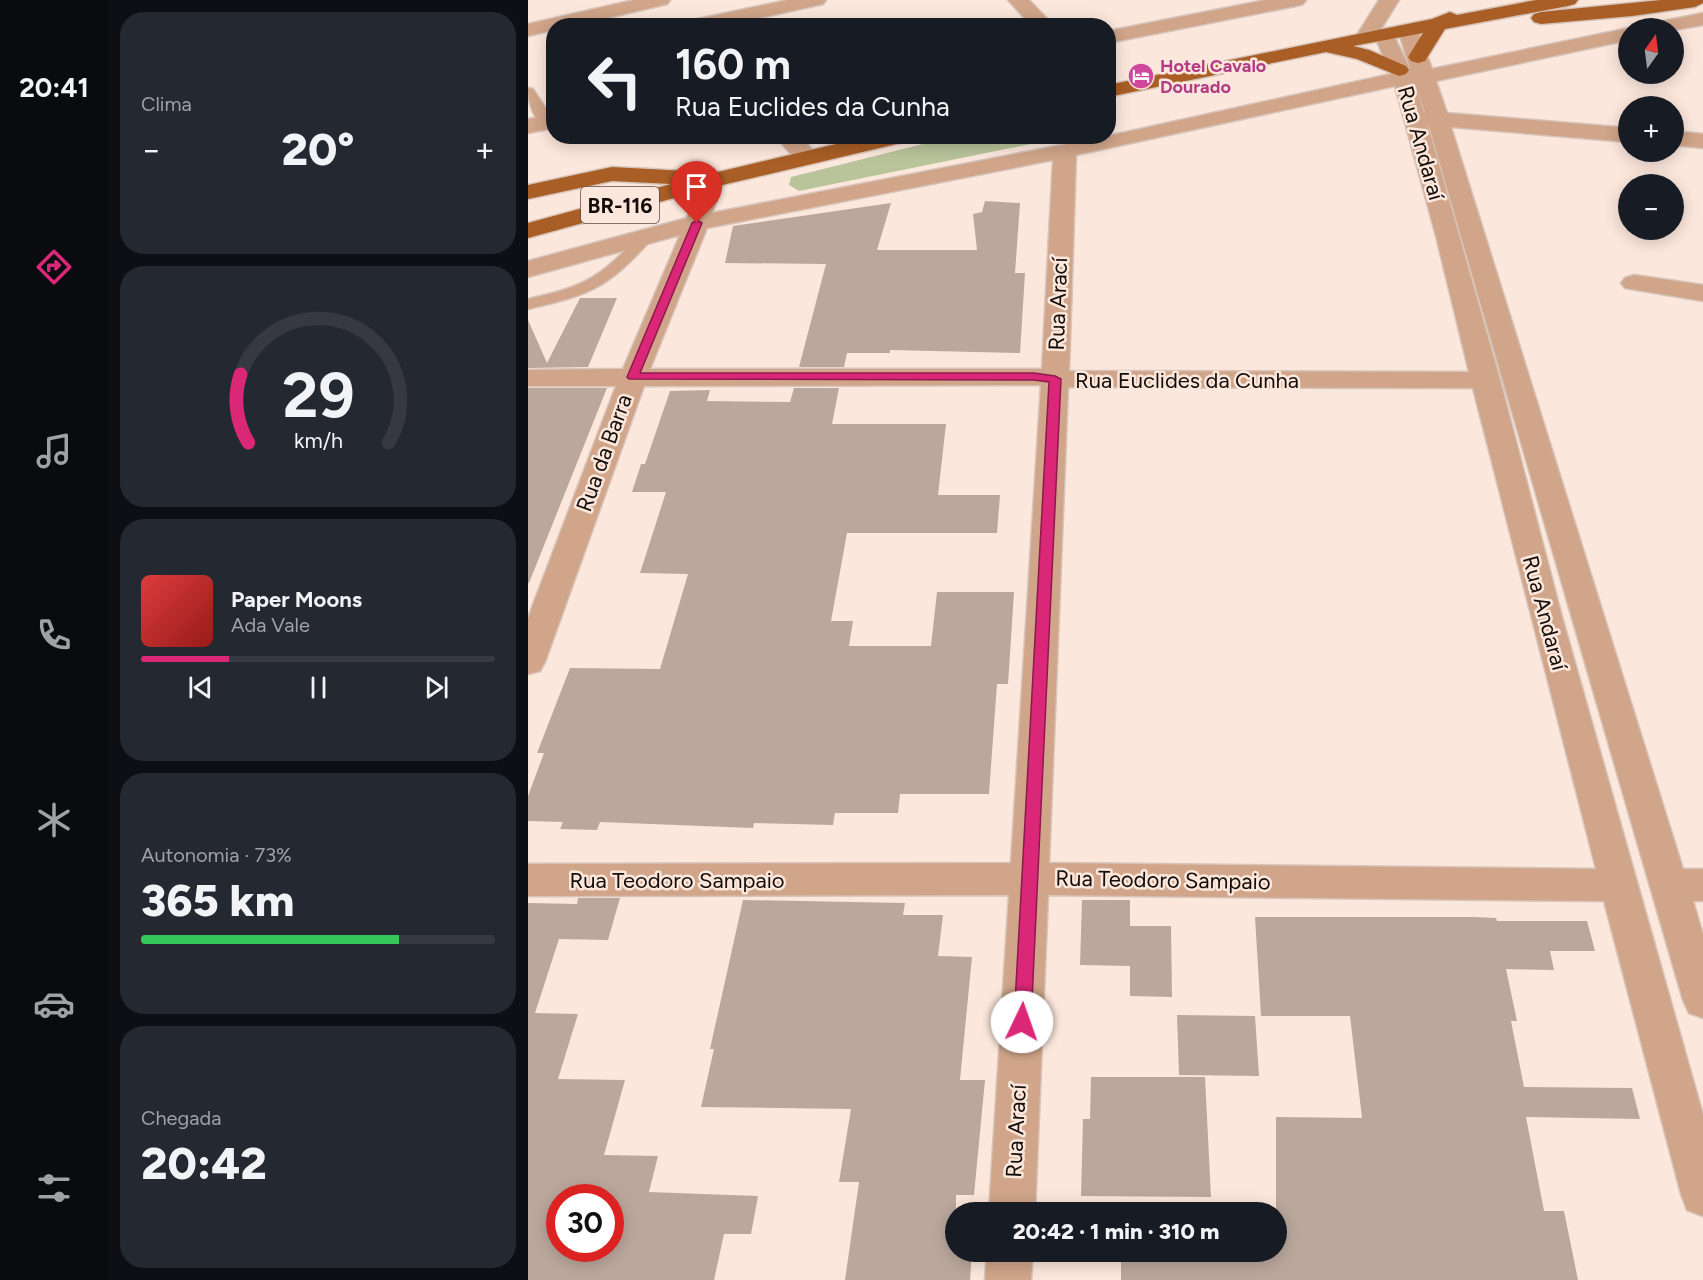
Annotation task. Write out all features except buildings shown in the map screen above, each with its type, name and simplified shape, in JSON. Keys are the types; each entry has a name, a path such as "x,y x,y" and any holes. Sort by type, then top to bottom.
{"highway":[{"path":"1324,47 1362,54 1400,55 1438,24 1493,0"},
{"path":"1116,89 1324,47 1400,55 1438,24 1568,0"},
{"path":"1467,19 1518,20 1565,17 1695,1"},
{"name":"BR-116","path":"528,231 712,180 867,144"},
{"path":"528,192 612,174 712,180"}],"street":[{"path":"581,18 661,0 676,18"},
{"path":"731,18 816,0"},
{"path":"1018,0 1036,18"},
{"path":"1116,35 1296,0"},
{"path":"1389,0 1400,55"},
{"path":"1684,23 1703,19"},
{"path":"528,30 546,26"},
{"path":"1116,136 1400,55 1618,35"},
{"name":"Rua Andaraí","path":"1400,55 1427,119 1685,885 1703,1000"},
{"path":"1427,119 1618,134"},
{"name":"Rua Andaraí","path":"1427,119 1486,380 1546,617 1703,1194"},
{"path":"1684,139 1703,141"},
{"path":"795,144 808,158"},
{"path":"528,269 697,223 1065,151 1089,144"},
{"name":"Rua Arací","path":"1013,1202 1065,151"},
{"name":"Rua da Barra","path":"528,662 633,377 697,223 712,180"},
{"path":"1634,283 1703,293"},
{"name":"Rua Euclides da Cunha","path":"528,378 1034,376 1055,379 1486,380"},
{"name":"Rua Teodoro Sampaio","path":"528,880 1030,879 1618,885"},
{"path":"1008,1280 1009,1262"}],"lane":[{"path":"528,92 543,123"},
{"path":"528,304 589,287 615,269 646,237"}],"green space":[{"path":"923,144 1031,144 799,191 789,185 791,177"}],"place":[{"name":"Hotel Cavalo Dourado","path":"1141,76"}],"route":[{"path":"697,223 633,377 1034,376 1055,379 1022,1022"}]}
